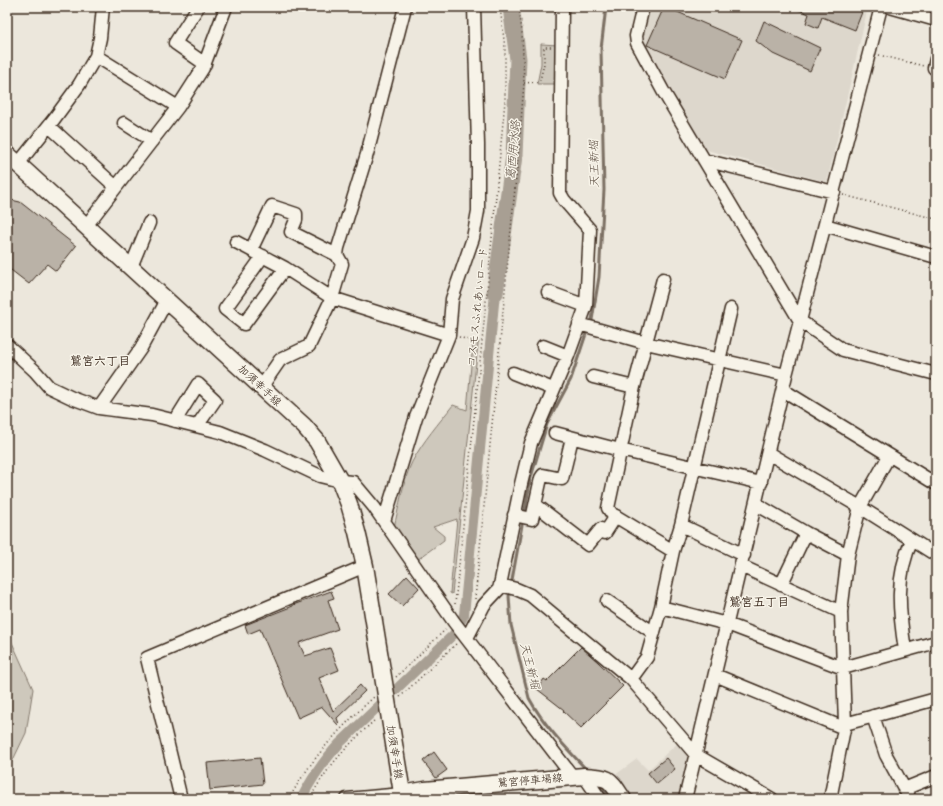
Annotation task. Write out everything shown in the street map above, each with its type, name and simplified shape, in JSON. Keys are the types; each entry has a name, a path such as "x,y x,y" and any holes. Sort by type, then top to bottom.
{"main road":[{"name":"加須幸手線","path":"13,159 262,386 304,426 317,441 340,481 349,504 365,566 403,797"},
{"name":"鷲宮停車場線","path":"403,797 578,776 606,778 611,782 623,799"}],"street":[{"path":"13,159 49,126 79,85 96,56 100,38 103,7"},
{"path":"198,7 175,43 205,64"},
{"path":"86,226 178,107 205,64 226,7"},
{"path":"262,386 280,360 309,346 332,298 342,264 338,255 338,248 367,154 405,7"},
{"path":"384,521 416,417 449,335 452,299 473,238 478,211 478,145 474,7"},
{"path":"462,637 484,605 500,589 514,515 531,443 568,356 586,306 590,230 564,200 560,193 562,7"},
{"path":"643,7 636,36 637,43 704,160 800,321 843,350 936,374"},
{"path":"685,799 786,375 881,7"},
{"path":"890,7 936,20"},
{"path":"96,56 178,107"},
{"path":"124,123 152,141"},
{"path":"49,126 116,187"},
{"path":"704,160 834,192"},
{"path":"251,250 272,206 296,214 296,220 291,232 338,255"},
{"path":"131,267 149,223"},
{"path":"825,225 936,256"},
{"path":"236,242 285,268 332,298 449,335"},
{"path":"263,256 225,309 244,324 285,268"},
{"path":"663,279 634,386 608,508 612,514 673,551"},
{"path":"548,292 586,306"},
{"path":"99,408 141,348 167,300"},
{"path":"631,679 647,657 654,634 731,309"},
{"path":"579,324 646,343 786,375"},
{"path":"7,345 49,386 72,398 99,408 152,415 220,432 265,450 320,476 340,481 353,482 384,521 450,625 462,637 578,776 600,799"},
{"path":"543,346 568,356"},
{"path":"513,373 553,389"},
{"path":"593,377 634,386"},
{"path":"174,421 198,384 215,400 197,426"},
{"path":"783,390 936,484"},
{"path":"555,433 761,483"},
{"path":"514,515 532,519 541,478 543,475 562,479 572,438"},
{"path":"768,453 860,507 936,555"},
{"path":"830,799 844,726 841,612 848,555 860,507 889,456"},
{"path":"756,504 848,555"},
{"path":"536,505 588,545 601,529 605,533 616,516"},
{"path":"681,525 781,585 841,612"},
{"path":"781,585 806,533"},
{"path":"905,650 899,612 900,580 907,550 912,540"},
{"path":"181,799 147,658 365,566"},
{"path":"500,586 516,589 530,595 631,679 696,755 772,799"},
{"path":"607,601 654,634"},
{"path":"661,608 727,624 843,668 936,642"},
{"path":"715,675 844,726 873,716 936,699"},
{"path":"873,716 886,755 907,794 936,776"},
{"path":"347,799 403,797"}],"path":[{"name":"コスモスふれあいロード","path":"454,609 482,344 505,102 505,48 500,7"},
{"path":"474,602 524,82 522,32 519,7"},
{"path":"524,82 537,82 540,80 544,64 544,47 562,47"},
{"path":"870,53 935,63"},
{"path":"834,192 936,219"},
{"path":"449,335 482,344"},
{"path":"395,678 450,625"},
{"path":"289,799 306,772 328,742 462,637"},
{"path":"312,795 321,779 335,760 377,718"}],"shaded area":[{"path":"648,7 868,7 827,182 703,149 640,39"},
{"path":"541,44 558,45 555,84 537,84 541,64"},
{"path":"473,343 478,344 452,594 450,593 457,519 433,527 444,536 444,540 417,560 394,527 406,477 416,454 431,432 453,405 467,410"},
{"path":"7,636 10,638 33,689 26,733 13,760 7,766"},
{"path":"680,741 692,755 680,799 632,799 615,775 637,759 648,770"}],"building":[{"path":"664,7 742,40 725,79 647,45"},
{"path":"792,7 864,7 855,30 822,17 818,28 806,23 809,14"},
{"path":"764,21 820,48 810,71 773,54 756,41"},
{"path":"7,199 20,202 76,246 56,271 47,264 29,284 7,267"},
{"path":"407,575 419,588 402,606 389,594"},
{"path":"331,591 334,598 328,600 338,629 299,643 305,656 330,648 339,670 319,678 333,711 360,685 365,691 337,718 338,725 322,707 298,718 260,629 248,634 245,625"},
{"path":"581,647 623,686 581,728 563,711 564,710 537,689 544,679 547,681"},
{"path":"434,752 447,770 436,778 423,761"},
{"path":"260,758 263,784 210,790 207,763"},
{"path":"666,758 675,769 657,784 648,773"}],"waterway":[{"name":"葛西用水路","path":"495,293 514,156 518,59 511,7"},
{"name":"天王新堀","path":"592,320 599,277 604,190 601,49 606,7"},
{"path":"301,799 309,784 334,749 454,634 464,615 495,293"},
{"name":"天王新堀","path":"525,510 531,477 547,424 571,379 586,334"},
{"name":"天王新堀","path":"512,580 522,525"},
{"name":"天王新堀","path":"509,596 511,625 529,698 548,726 585,768"},
{"name":"天王新堀","path":"600,785 610,799"}],"district":[{"name":"鷲宮六丁目","path":"100,361"},
{"name":"鷲宮五丁目","path":"759,602"}]}
